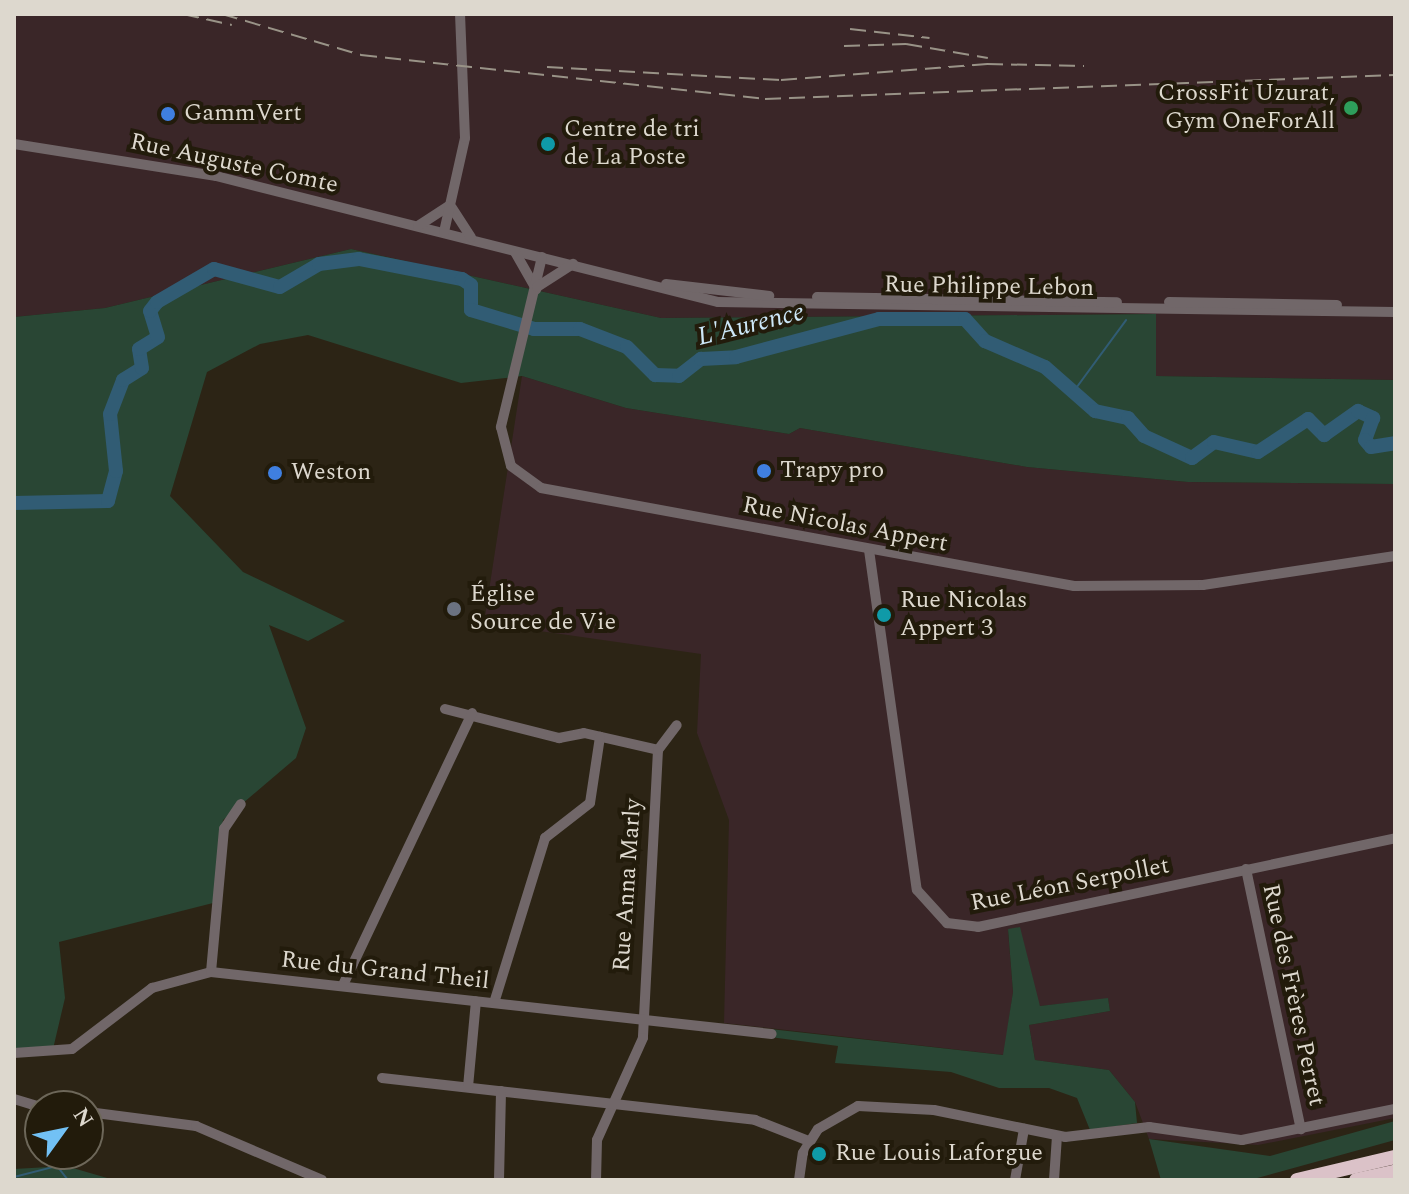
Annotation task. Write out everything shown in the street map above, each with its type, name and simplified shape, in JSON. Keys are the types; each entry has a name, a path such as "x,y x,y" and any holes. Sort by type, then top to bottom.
{"highway":[{"path":"1357,1175 1395,1155"},
{"path":"1297,1180 1395,1174"}],"street":[{"path":"444,232 465,138 460,14"},
{"name":"Rue Auguste Comte","path":"14,144 216,176 444,232"},
{"path":"418,226 451,203"},
{"path":"451,203 456,224 472,239"},
{"name":"Rue Philippe Lebon","path":"444,232 718,302 1395,312"},
{"path":"510,249 527,263 536,289 574,264"},
{"name":"Rue Nicolas Appert","path":"542,257 501,427 508,462 522,478 541,488 1074,586 1203,585 1395,556"},
{"name":"Rue Philippe Lebon","path":"588,269 731,295 1395,306"},
{"name":"Rue Léon Serpollet","path":"869,550 917,890 933,913 955,926 978,927 1395,838"},
{"path":"445,709 472,713 559,738 600,737 658,750 677,725"},
{"path":"343,985 472,713"},
{"name":"Rue Anna Marly","path":"494,1003 545,838 590,803 600,737"},
{"name":"Rue Anna Marly","path":"596,1180 597,1140 636,1063 658,750"},
{"path":"211,972 224,829 241,804"},
{"name":"Rue des Frères Perret","path":"1246,869 1301,1129"},
{"name":"Rue du Grand Theil","path":"14,1053 72,1049 152,988 211,972 343,985 641,1023 772,1034"},
{"path":"468,1087 476,1001"},
{"path":"382,1078 755,1120 809,1141"},
{"path":"499,1180 501,1091"},
{"path":"799,1180 809,1141 839,1113 877,1105 1057,1136 1149,1127 1242,1140 1395,1109"},
{"path":"104,1114 196,1126 322,1180"},
{"path":"1015,1180 1024,1129"},
{"path":"1054,1180 1057,1136"}],"shaded area":[{"path":"14,14 1395,14 1395,380 1155,376 1156,314 661,318 351,249 105,308 14,317"},
{"path":"522,376 626,408 789,434 800,428 1027,467 1188,482 1395,484 1395,1118 1258,1145 1149,1139 1135,1102 1109,1070 1035,1060 1029,1025 1110,1011 1108,999 1040,1006 1008,930 1013,992 1004,1055 724,1023 729,820 697,733 701,654 484,623"}],"green space":[{"path":"351,249 661,318 1156,314 1156,376 1395,380 1395,484 1188,482 1027,467 800,428 789,434 626,408 522,376 461,383 308,335 260,344 207,372 170,496 243,572 345,621 308,641 269,625 306,728 296,758 223,820 213,903 59,942 65,998 53,1049 14,1050 14,317 105,308"},
{"path":"1020,927 1040,1006 1108,998 1110,1011 1029,1025 1035,1060 1109,1070 1135,1102 1137,1123 1090,1130 1077,1098 1049,1088 999,1088 951,1072 835,1063 838,1046 770,1037 770,1029 1003,1055 1013,992 1008,929"},
{"path":"1395,1121 1395,1140 1250,1180 1161,1180 1149,1139 1270,1156"},
{"path":"14,1169 80,1170 114,1180 14,1180"}],"waterway":[{"name":"L'Aurence","path":"14,503 108,501 116,471 110,414 123,380 142,368 139,349 158,337 150,311 157,302 214,269 280,287 319,264 359,259 462,279 471,285 471,310 534,329 580,329 627,347 655,375 679,376 701,359 736,357 879,319 965,319 985,341 1045,367 1095,411 1128,418 1144,436 1192,458 1214,442 1258,452 1308,419 1324,435 1358,411 1373,418 1365,440 1371,447 1395,443"},
{"path":"1071,395 1126,320"},
{"path":"14,1177 57,1166 68,1180"}],"railway":[{"path":"183,14 232,25"},
{"path":"222,14 361,55 765,99 1395,75"},
{"path":"850,29 929,38"},
{"path":"844,46 906,44 988,58"},
{"path":"547,67 781,80 987,64 1084,66"}],"place":[{"name":"CrossFit Uzurat, Gym OneForAll","path":"1351,108"},
{"name":"GammVert","path":"168,114"},
{"name":"Centre de tri de La Poste","path":"548,144"},
{"name":"Trapy pro","path":"764,471"},
{"name":"Weston","path":"275,473"},
{"name":"Église Source de Vie","path":"454,609"},
{"name":"Rue Nicolas Appert 3","path":"884,615"},
{"name":"Rue Louis Laforgue","path":"819,1154"}]}
